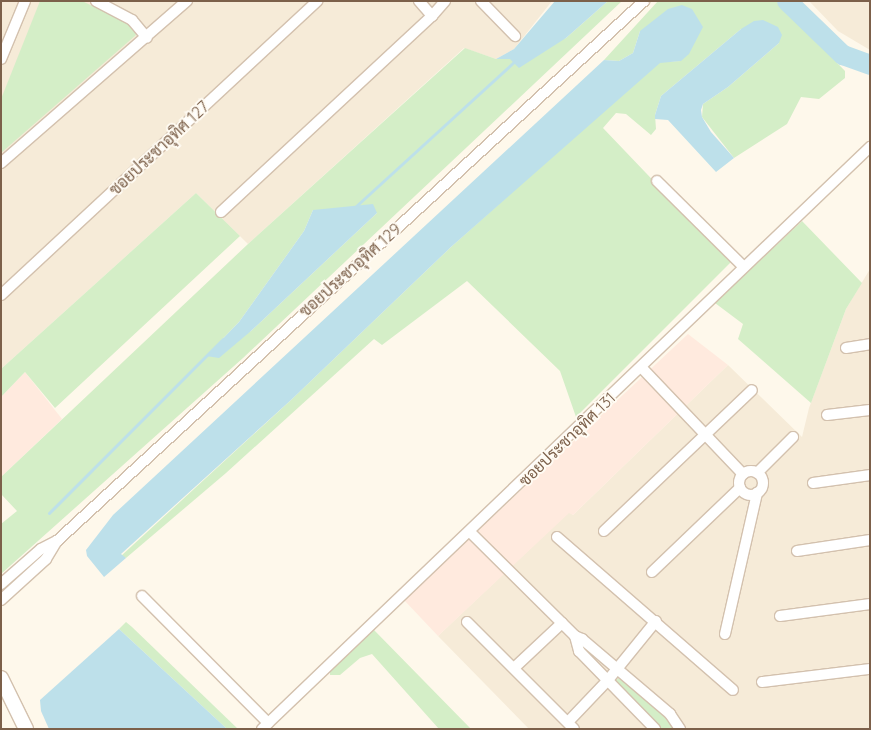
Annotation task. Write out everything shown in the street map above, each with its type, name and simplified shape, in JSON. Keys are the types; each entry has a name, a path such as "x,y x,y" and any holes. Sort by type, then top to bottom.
{"main road":[{"path":"1,678 26,729"}],"street":[{"path":"1,59 25,1"},
{"path":"96,1 132,20 147,38"},
{"path":"1,164 187,1"},
{"name":"ซอยประชาอุทิศ 127","path":"1,295 317,1"},
{"path":"419,1 432,16"},
{"path":"221,212 432,16 445,1"},
{"path":"481,1 515,36"},
{"name":"ซอยประชาอุทิศ 129","path":"1,600 46,559 57,541 644,1"},
{"name":"ซอยประชาอุทิศ 131","path":"265,726 470,532 870,147"},
{"path":"657,181 744,267"},
{"path":"846,348 870,344"},
{"path":"641,367 742,474"},
{"path":"604,531 752,390"},
{"path":"827,416 870,410"},
{"path":"742,474 757,473 793,437"},
{"path":"725,634 757,493 762,483 757,473"},
{"path":"652,572 740,488 742,474"},
{"path":"813,482 870,475"},
{"path":"740,488 750,494 757,493"},
{"path":"470,532 574,636 582,639 670,714 680,729"},
{"path":"557,537 656,621 733,690"},
{"path":"797,551 870,540"},
{"name":"ซอยประชาอุทิศ 129","path":"1,584 41,549 57,541"},
{"path":"142,596 265,726"},
{"path":"780,616 870,604"},
{"path":"467,622 571,725 656,621"},
{"path":"514,668 562,624"},
{"path":"574,636 579,651 655,729"},
{"path":"762,682 870,669"}],"shaded area":[{"path":"1,1 552,1 514,49 496,59 464,48 248,244 196,193 1,369"},
{"path":"809,1 870,1 870,50 838,31"},
{"path":"870,269 870,729 529,729 438,636 569,512 573,515 728,365 802,437 809,408 846,309"},
{"path":"688,334 728,365 573,515 569,513 438,636 404,600"},
{"path":"25,372 62,419 1,477 1,397"}],"green space":[{"path":"40,1 82,1 130,24 136,35 1,153 1,99"},
{"path":"608,1 622,1 243,358 1,574 1,524 17,511 1,494 1,477 248,244 465,48 496,59 510,59 566,38","holes":["313,210 377,213 251,331 207,355 239,322 304,231"]},
{"path":"658,1 777,1 845,71 845,78 819,99 801,97 787,124 734,158 702,117 703,104 728,87 779,43 741,29 661,96 655,115 656,129 651,135 626,114 616,113 603,128 731,262 576,417 560,371 467,281 382,345 374,339 226,473 126,558 121,556 291,400 451,247 614,101 660,62 681,61 640,31 633,53 619,61 604,60"},
{"path":"196,193 240,236 55,408 25,372 1,397 1,369"},
{"path":"802,221 862,283 846,309 811,403 738,339 743,324 715,303"},
{"path":"126,622 238,729 227,729 119,629"},
{"path":"374,630 471,729 439,729 372,654 360,658 340,675 330,675 330,668"},
{"path":"619,678 676,724 676,729 660,729 615,681"}],"water":[{"path":"555,1 608,1 566,38 519,68 510,59 496,59 514,49"},
{"path":"682,5 692,9 703,27 689,54 681,61 660,63 451,247 291,400 121,554 126,558 104,577 87,556 86,550 113,515 604,60 619,61 633,53 640,31 668,9"},
{"path":"763,20 778,27 782,35 779,43 728,87 703,104 701,110 702,117 711,132 734,158 716,172 668,120 655,119 655,115 661,96 741,29 754,21"},
{"path":"373,204 377,213 251,331 219,358 206,356 239,322 304,231 313,210"},
{"path":"119,629 227,729 49,729 41,711 40,700"}],"waterway":[{"path":"787,1 843,55 870,65"},
{"path":"355,207 516,60"},
{"path":"49,513 223,339"}]}
